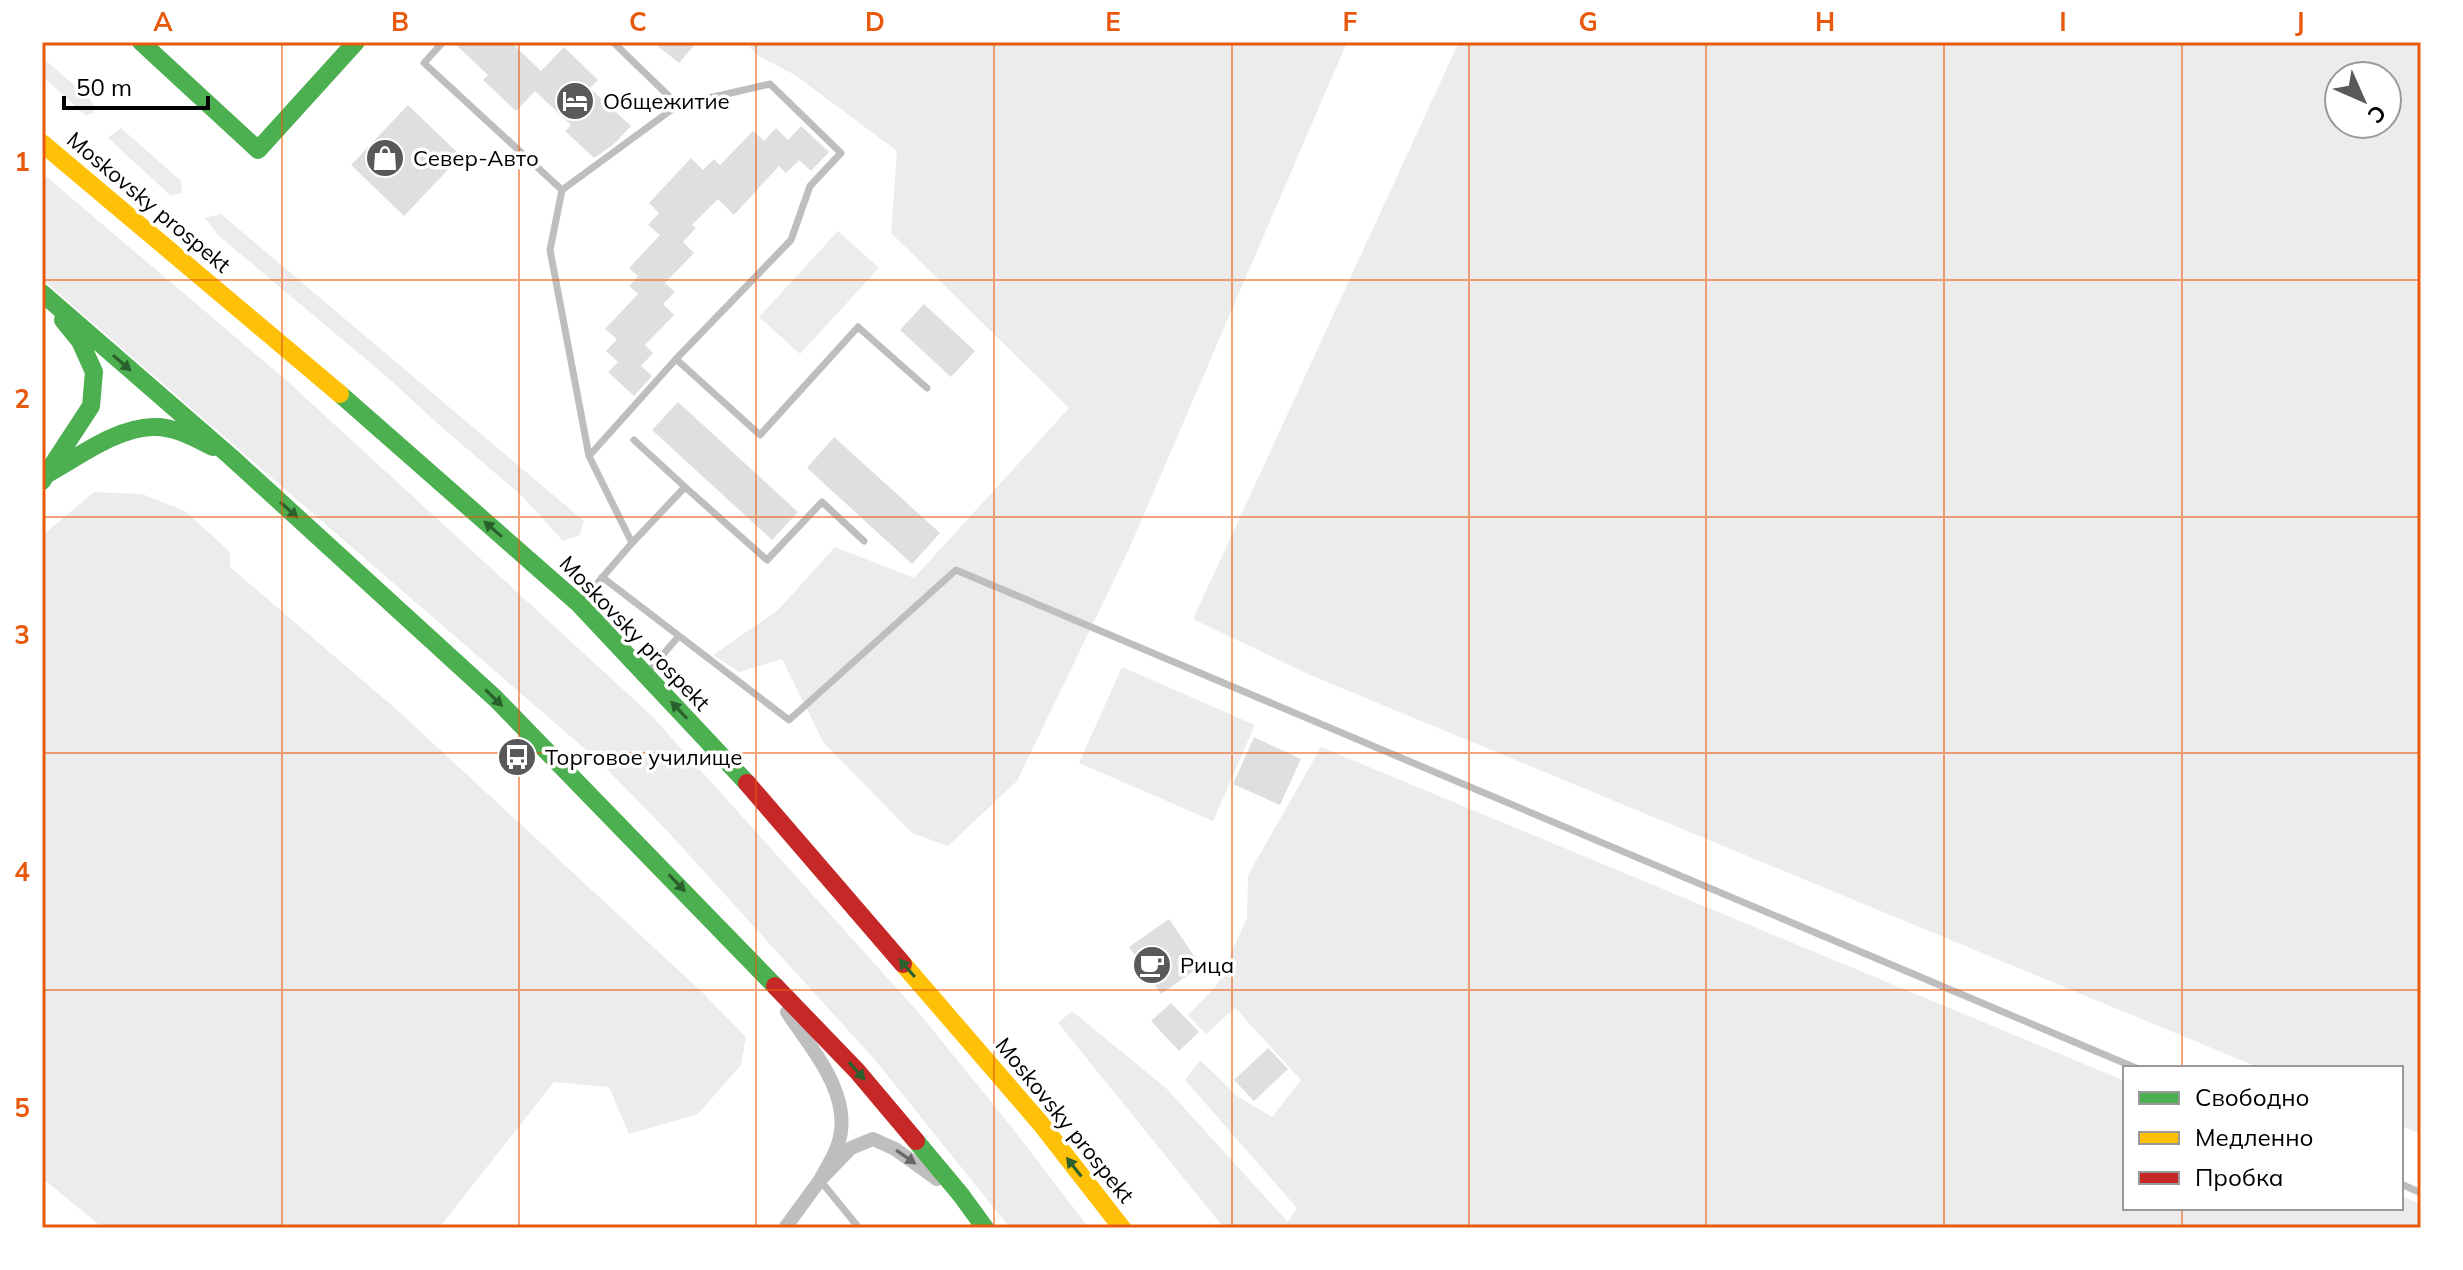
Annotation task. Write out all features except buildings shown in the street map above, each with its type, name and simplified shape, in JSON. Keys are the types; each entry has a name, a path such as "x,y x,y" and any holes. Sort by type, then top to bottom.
{"main road":[{"path":"141,42 258,150 356,42"},
{"name":"Moskovsky prospekt","path":"42,143 313,371 579,604 775,815 1041,1124 1122,1228"},
{"path":"42,294 231,457 496,699 857,1071 985,1228"},
{"path":"42,294 80,341 94,372 91,406 47,470"},
{"path":"47,470 114,437 153,427 190,435 231,457"}],"street":[{"path":"759,969 834,1083 841,1124 838,1145 820,1180"},
{"path":"785,1228 820,1180 851,1148 873,1139 895,1149 961,1195"}],"lane":[{"path":"443,42 424,63 562,190"},
{"path":"613,42 678,105"},
{"path":"589,456 676,359 791,240 810,186 841,153 770,84 678,105 562,190 550,250 589,456 632,543"},
{"path":"676,359 760,435 858,327 927,388"},
{"path":"634,440 767,560 822,502 864,541"},
{"path":"579,604 685,487"},
{"path":"602,577 789,720 956,570 2131,1066"},
{"path":"645,675 678,637"},
{"path":"820,1180 859,1228"}],"shaded area":[{"path":"744,42 1347,42 1129,549 1017,781 948,846 912,833 823,742 782,659 739,672 713,655 778,610 835,547 914,578 1069,408 891,233 897,151 795,75 760,57"},
{"path":"1459,42 2421,42 2421,1134 2403,1127 2403,1066 2255,1066 1310,675 1193,619"},
{"path":"42,57 92,101 94,112 86,116 42,76"},
{"path":"121,128 181,181 182,193 171,196 108,138"},
{"path":"42,173 286,380 651,715 919,1013 1089,1228 1010,1228 875,1060 670,834 600,762 42,279"},
{"path":"221,214 584,521 580,535 563,541 522,496 219,236 205,218"},
{"path":"838,231 879,268 800,354 759,317"},
{"path":"94,492 142,494 185,511 230,552 230,567 395,708 703,993 746,1037 741,1065 698,1114 629,1134 609,1087 554,1082 439,1228 103,1228 42,1178 42,536"},
{"path":"1122,667 1255,725 1213,821 1079,763"},
{"path":"1321,747 2123,1080 2123,1210 2403,1210 2403,1197 2421,1204 2419,1228 1224,1228 1058,1023 1072,1011 1166,1088 1288,1222 1297,1208 1185,1080 1200,1060 1237,1096 1272,1117 1301,1080 1235,1008 1206,1034 1188,1015 1217,985 1247,918 1248,875"}],"traffic: fast":[{"path":"141,42 258,150 356,42"},
{"path":"42,293 231,457 496,699 775,986"},
{"path":"42,481 91,406 94,372 80,341 63,320"},
{"path":"340,394 579,604 747,783"},
{"path":"49,473 99,444 139,429 169,428 213,447"},
{"path":"916,1141 985,1228"}],"traffic: slow":[{"path":"42,143 340,394"},
{"path":"903,964 1041,1124 1122,1228"}],"traffic: jam":[{"path":"747,783 903,964"},
{"path":"775,986 857,1071 916,1141"}],"place":[{"name":"Общежитие","path":"575,101"},
{"name":"Север-Авто","path":"385,158"},
{"name":"Торговое училище","path":"517,757"},
{"name":"Рица","path":"1152,965"}]}
